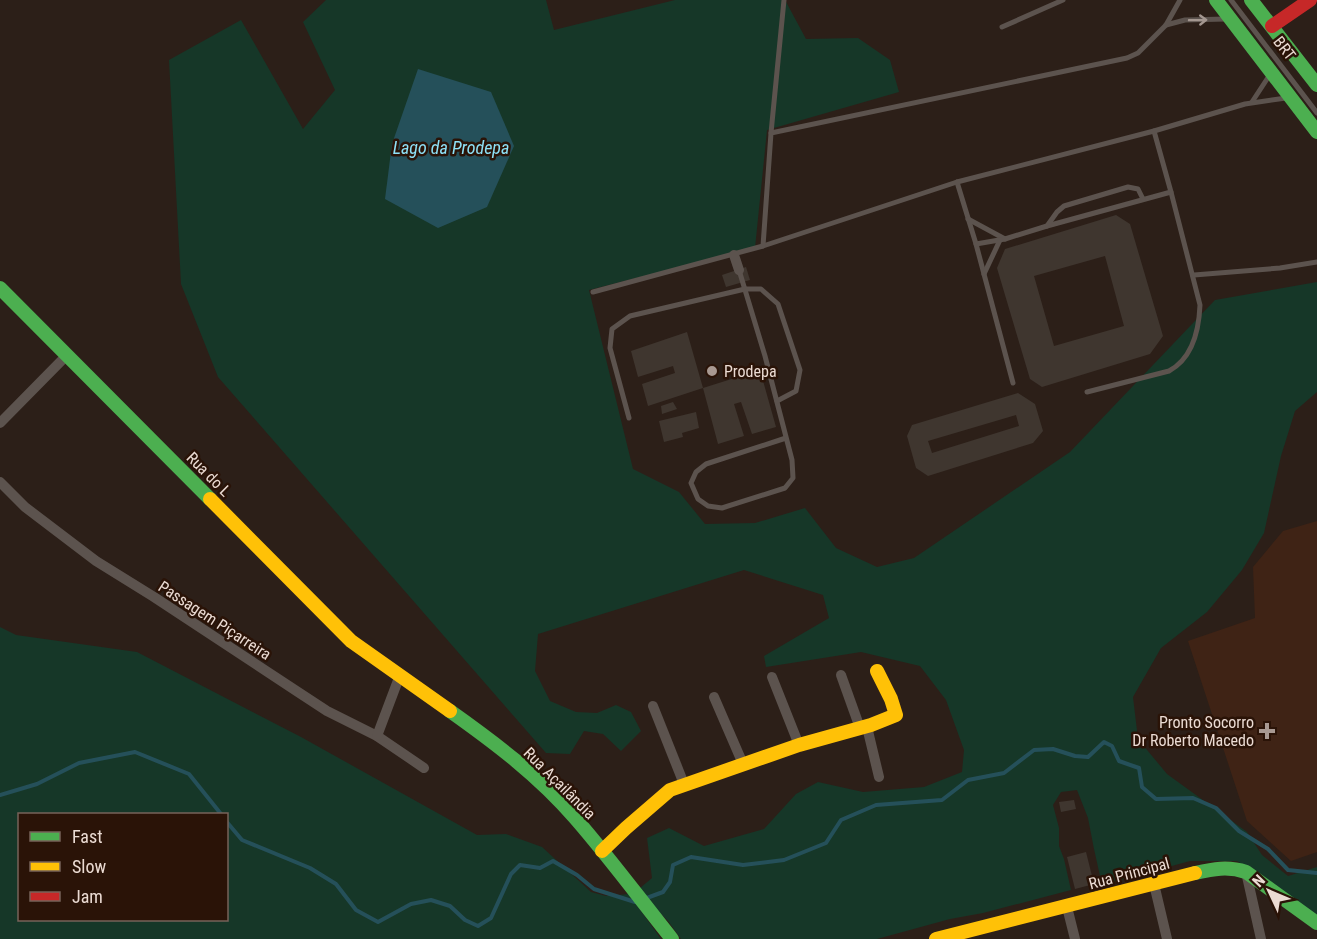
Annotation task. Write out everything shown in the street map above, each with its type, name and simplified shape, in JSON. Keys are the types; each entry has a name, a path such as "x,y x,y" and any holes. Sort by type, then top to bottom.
{"street":[{"path":"1216,0 1317,132"},
{"path":"1251,0 1317,85"},
{"path":"1272,27 1310,0"},
{"path":"734,255 739,270"},
{"name":"Rua do L","path":"0,288 351,641 400,675"},
{"path":"0,423 67,355"},
{"name":"Passagem Piçarreira","path":"0,482 25,507 96,561 317,705 377,736 424,768"},
{"path":"602,851 670,790 799,745 896,715 877,671"},
{"path":"377,736 400,675"},
{"name":"Rua Açailândia","path":"400,675 496,744 529,772 574,817 672,939"},
{"path":"841,675 863,727 879,777"},
{"path":"771,677 799,745"},
{"path":"714,697 743,764"},
{"path":"653,706 684,784"},
{"name":"Rua Principal","path":"936,939 982,934 1067,907 1225,867 1246,872 1317,923"},
{"path":"1246,872 1261,939"},
{"path":"1155,884 1167,939"},
{"path":"1067,907 1075,939"}],"lane":[{"path":"763,246 784,0"},
{"path":"1002,27 1063,0"},
{"path":"771,133 1127,58 1138,53 1166,25 1180,0"},
{"name":"BRT","path":"1231,0 1317,113"},
{"path":"1166,25 1185,20 1231,19"},
{"path":"1252,102 1271,72"},
{"path":"593,292 734,255 957,182 1154,131 1252,102 1290,97"},
{"path":"1088,392 1169,371 1178,366 1194,341 1199,324 1200,305 1194,276 1154,131"},
{"path":"957,182 976,244 1012,383"},
{"path":"1047,226 1064,206 1128,187 1138,189 1143,199"},
{"path":"976,244 1002,239 1171,192"},
{"path":"968,219 1002,239"},
{"path":"984,274 1002,239"},
{"path":"1194,276 1317,262"},
{"path":"739,270 777,401 792,460 793,478 785,488 722,508 708,506 698,499 691,483 696,472 706,464 786,438"},
{"path":"629,418 610,348 612,328 630,316 745,289 761,289 778,304 800,370 796,391 777,401"}],"shaded area":[{"name":"Pronto Socorro Dr Roberto Macedo","path":"1317,521 1317,852 1291,861 1247,821 1188,641 1255,618 1253,567 1283,531"}],"green space":[{"path":"326,0 546,0 554,30 675,0 785,0 806,39 858,38 890,60 899,92 767,130 755,248 589,290 633,469 679,492 705,524 755,523 805,508 836,548 877,567 914,558 1070,452 1215,300 1317,282 1317,392 1295,411 1281,456 1264,533 1242,570 1207,612 1161,648 1133,697 1138,739 1167,774 1247,832 1262,855 1288,876 1317,867 1317,917 1237,861 1190,861 1102,885 1088,818 1077,790 1061,792 1053,805 1059,828 1059,846 1071,890 877,939 681,939 668,921 646,899 640,888 652,878 647,838 669,828 704,846 764,829 796,794 818,782 863,792 924,787 962,772 964,750 946,700 920,666 861,652 766,667 764,656 829,618 823,595 744,570 538,634 535,671 550,701 576,712 597,713 616,705 631,712 641,731 621,751 603,734 584,731 570,754 546,753 218,377 181,284 169,60 241,20 303,129 335,90 303,22"},
{"path":"0,627 16,635 137,652 301,737 477,835 506,834 542,847 591,892 606,896 629,894 661,939 0,939"}],"water":[{"name":"Lago da Prodepa","path":"418,69 491,92 514,146 487,207 438,228 385,199 392,144"}],"building":[{"path":"1116,215 1130,224 1163,336 1150,354 1042,387 1030,379 997,268 1005,249","holes":["1105,256 1124,326 1054,346 1034,276"]},
{"path":"746,267 750,280 726,287 722,275"},
{"path":"687,332 703,388 648,406 642,384 675,373 673,366 638,377 631,351"},
{"path":"760,370 776,427 752,434 741,402 734,404 744,436 718,444 703,388"},
{"path":"1018,393 1035,404 1043,431 1033,443 928,476 916,468 907,436 912,425","holes":["1016,415 1019,426 932,453 928,441"]},
{"path":"673,402 677,409 662,414 661,406"},
{"path":"696,412 699,428 682,433 683,437 664,442 659,421"},
{"path":"1074,800 1076,809 1061,812 1059,802"},
{"path":"1086,852 1094,884 1075,889 1067,857"}],"waterway":[{"path":"644,899 663,892 670,882 673,865 691,857 743,865 784,860 826,843 841,820 876,805 942,800 968,780 1004,773 1034,750 1053,749 1075,756 1088,757 1104,742 1112,746 1119,761 1139,768 1142,787 1156,799 1193,798 1216,808 1239,831 1268,849 1288,870 1317,873"},
{"path":"0,795 37,784 79,763 135,752 189,774 220,813"},
{"path":"228,823 242,840 310,868 336,884 356,910 378,922 411,904 431,900 450,906 465,920 478,926 491,918 511,874 520,865 540,868 553,861 577,875 594,889 637,902"}],"traffic: fast":[{"path":"1216,0 1317,132"},
{"path":"1251,0 1317,85"},
{"path":"0,288 210,499"},
{"path":"450,711 516,761 547,788 600,848 672,939"},
{"path":"1195,873 1214,869 1246,872 1317,923"}],"traffic: slow":[{"path":"210,499 351,641 450,711"},
{"path":"602,851 670,790 799,745 871,725 896,715 877,671"},
{"path":"936,939 1195,873"}],"traffic: jam":[{"path":"1272,26 1310,0"}],"place":[{"name":"Prodepa","path":"712,371"},
{"name":"Pronto Socorro Dr Roberto Macedo","path":"1267,731"}]}
